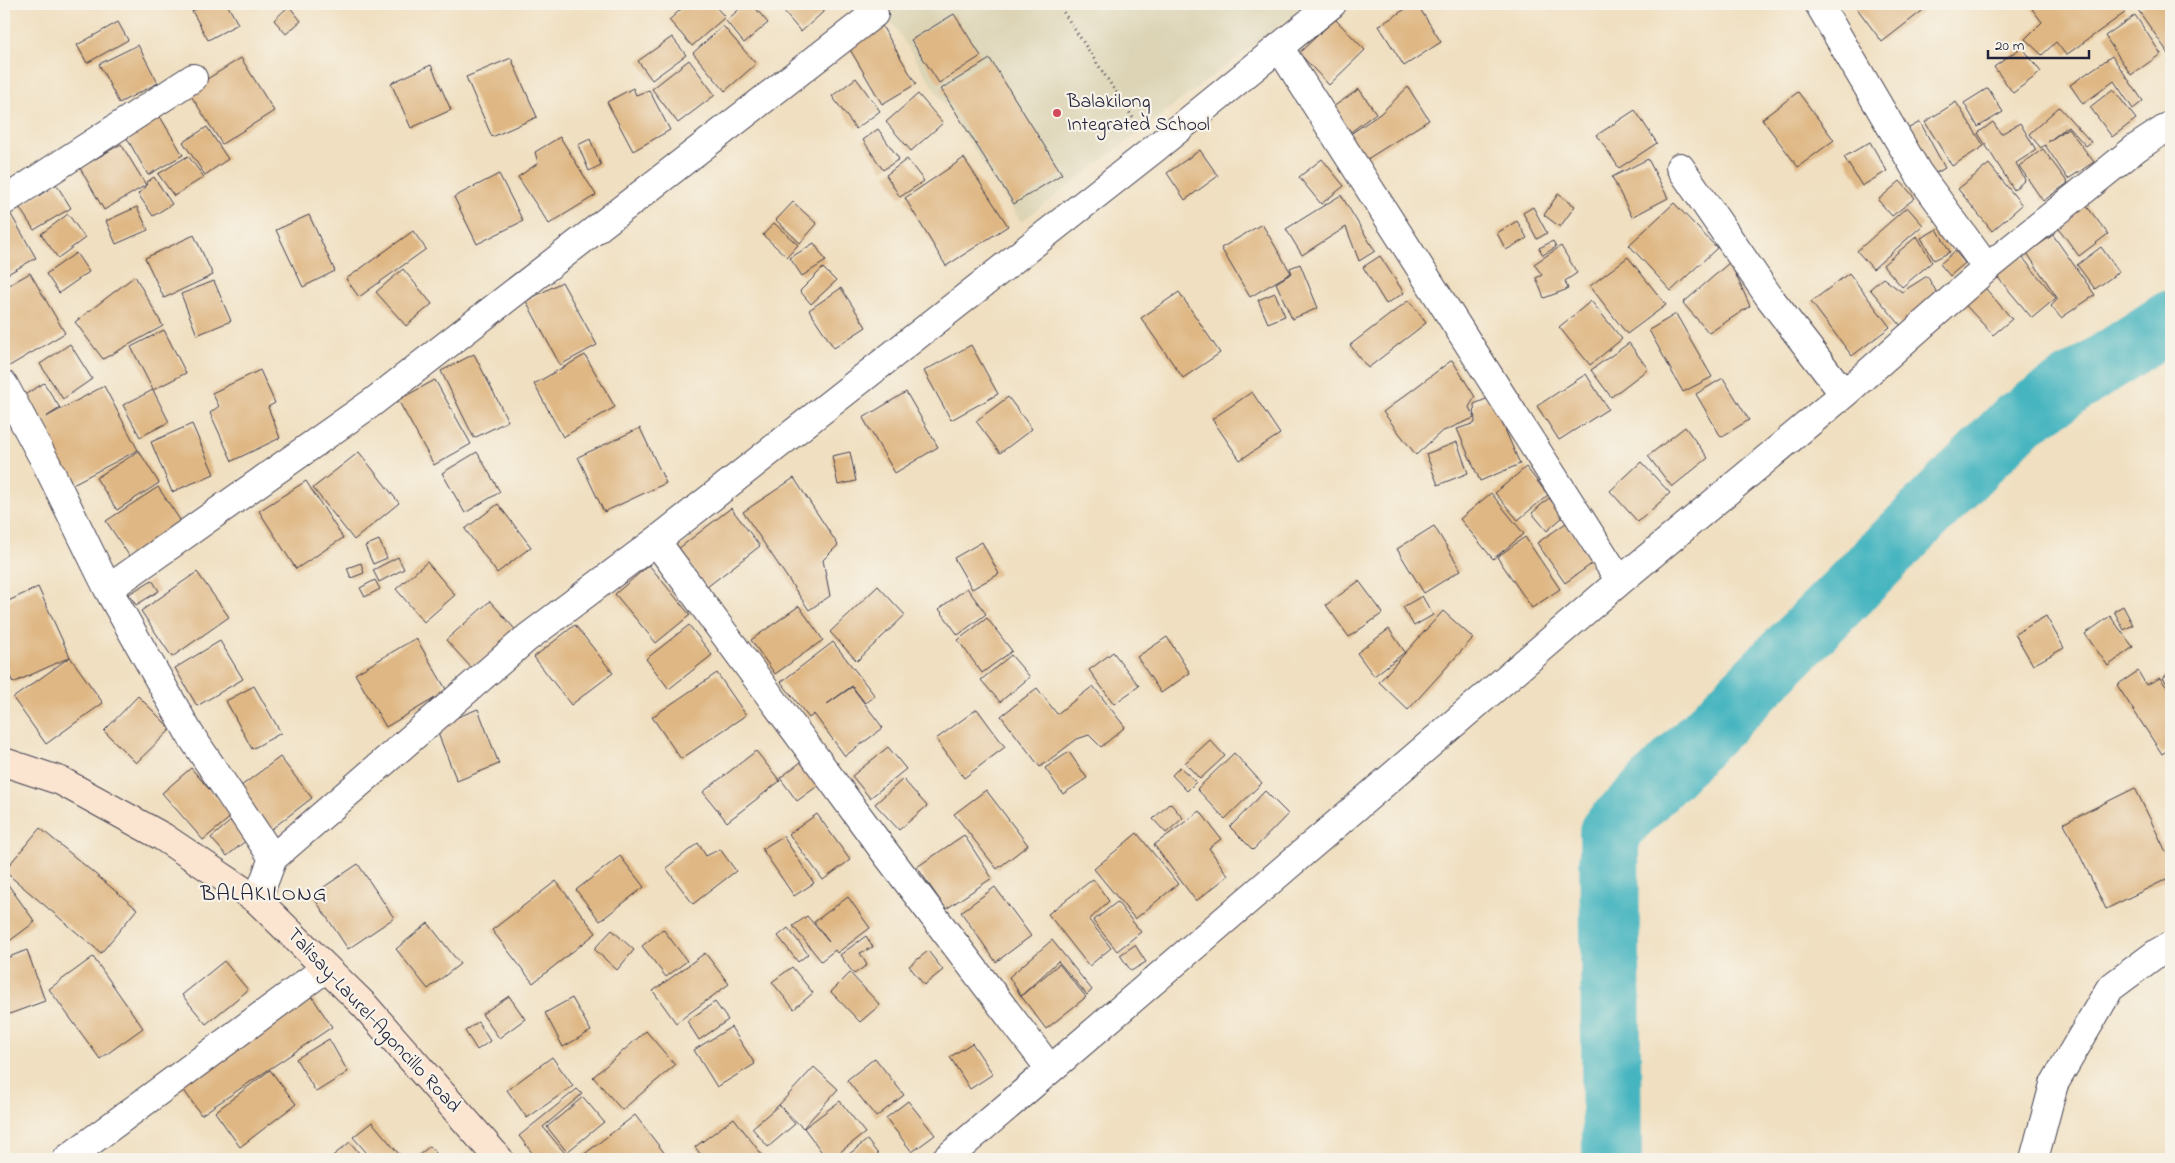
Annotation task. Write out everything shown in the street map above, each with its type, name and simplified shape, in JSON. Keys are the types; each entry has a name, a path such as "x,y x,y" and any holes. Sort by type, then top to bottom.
{"main road":[{"name":"Talisay-Laurel-Agoncillo Road","path":"4,762 61,781 164,838 257,900 326,968 409,1055 499,1159"}],"street":[{"path":"108,589 373,402 874,14 868,4"},
{"path":"257,900 273,858 526,638 656,541 1154,149 1332,4"},
{"path":"1819,4 1918,173 1987,268"},
{"path":"1279,47 1620,581"},
{"path":"4,201 193,78"},
{"path":"946,1159 1620,581 1844,394 1987,268 2136,148 2171,125"},
{"path":"1680,167 1770,298 1844,394"},
{"path":"4,384 46,463 108,589 189,733 273,858"},
{"path":"656,541 884,852 1050,1069"},
{"path":"2034,1159 2054,1084 2110,988 2157,953 2171,945"},
{"path":"68,1159 326,968"}],"path":[{"path":"1058,4 1154,149"}],"shaded area":[{"name":"Balakilong Integrated School","path":"880,4 1307,4 1021,222"}],"building":[{"path":"206,4 227,4 238,24 208,40 192,11"},
{"path":"687,4 713,4 725,17 692,46 669,20"},
{"path":"745,4 752,4 768,23 744,43 726,21"},
{"path":"777,4 832,4 801,32"},
{"path":"1413,4 1417,4 1441,42 1404,66 1379,26"},
{"path":"1860,4 1931,4 1882,42 1856,7"},
{"path":"2040,4 2121,4 2126,12 2066,55 2056,42 2042,55 2025,39 2042,22 2032,9"},
{"path":"2146,4 2171,4 2171,57 2138,10"},
{"path":"289,6 301,21 286,34 274,20"},
{"path":"954,14 981,56 939,83 911,40"},
{"path":"2135,15 2161,54 2131,75 2105,36"},
{"path":"1335,19 1365,50 1329,85 1299,53"},
{"path":"118,22 128,40 87,63 77,45"},
{"path":"723,26 756,64 725,91 693,53"},
{"path":"882,26 916,84 882,104 848,46"},
{"path":"672,37 686,55 652,80 638,61"},
{"path":"138,45 158,83 119,103 99,64"},
{"path":"2022,47 2041,72 2013,93 1994,67"},
{"path":"2112,56 2143,101 2133,109 2114,81 2083,104 2070,85"},
{"path":"241,58 274,111 222,144 188,91"},
{"path":"511,58 537,117 492,137 466,77"},
{"path":"990,59 1062,174 1014,204 941,89"},
{"path":"689,60 715,95 678,123 652,89"},
{"path":"431,65 451,110 411,128 391,83"},
{"path":"856,78 880,111 856,129 832,96"},
{"path":"1408,87 1429,120 1361,163 1349,135 1380,114"},
{"path":"633,88 636,95 649,90 670,130 633,151 607,102"},
{"path":"1988,88 2003,112 1978,127 1964,103"},
{"path":"1359,89 1376,113 1351,132 1333,107"},
{"path":"2113,89 2136,119 2112,137 2090,107"},
{"path":"1798,92 1834,140 1798,167 1762,119"},
{"path":"918,94 943,123 911,151 886,122"},
{"path":"1956,102 1984,146 1952,166 1925,122"},
{"path":"2059,107 2091,142 2086,146 2068,126 2048,142 2068,128 2094,162 2068,179 2045,145 2041,148 2029,134"},
{"path":"1635,110 1657,143 1619,168 1597,135"},
{"path":"159,115 183,155 148,175 125,135"},
{"path":"1920,122 1945,168 1927,178 1902,132"},
{"path":"1993,122 2001,134 2020,123 2036,150 2016,163 2025,180 2014,190 1978,133"},
{"path":"207,127 228,159 205,175 183,142"},
{"path":"878,129 899,159 883,170 863,140"},
{"path":"560,137 596,195 549,224 518,177 538,163 535,152"},
{"path":"590,139 601,165 589,171 578,145"},
{"path":"1870,142 1887,171 1862,186 1844,157"},
{"path":"121,144 146,185 104,210 80,168"},
{"path":"2043,149 2068,183 2043,201 2019,166"},
{"path":"1200,150 1218,176 1185,200 1167,173"},
{"path":"188,156 204,177 174,196 158,174"},
{"path":"964,158 1008,226 946,266 905,198"},
{"path":"907,159 924,181 900,197 886,175"},
{"path":"1322,159 1344,186 1321,204 1299,177"},
{"path":"1648,159 1668,198 1632,217 1612,177"},
{"path":"1989,164 2022,205 1992,231 1958,189"},
{"path":"499,174 523,221 477,244 454,197"},
{"path":"154,177 172,204 153,216 138,194 146,187 147,182"},
{"path":"1900,181 1915,198 1892,216 1878,200"},
{"path":"56,184 71,208 34,230 19,207"},
{"path":"1558,194 1575,206 1560,227 1544,215"},
{"path":"1341,195 1375,251 1359,261 1346,227 1302,255 1286,229"},
{"path":"2082,200 2108,234 2079,256 2054,222"},
{"path":"793,202 817,224 800,243 776,220"},
{"path":"1674,203 1717,248 1671,291 1629,245"},
{"path":"137,207 148,230 116,244 106,221"},
{"path":"1533,207 1547,233 1537,239 1523,213"},
{"path":"1907,207 1923,225 1873,269 1857,251"},
{"path":"9,211 36,258 4,276 4,214"},
{"path":"68,214 85,238 58,258 41,234"},
{"path":"309,215 335,271 303,287 276,230"},
{"path":"1517,221 1527,238 1506,250 1497,233"},
{"path":"774,223 798,245 787,257 763,235"},
{"path":"1262,224 1291,273 1250,297 1221,248"},
{"path":"1937,229 1950,252 1934,260 1921,238"},
{"path":"413,231 426,249 359,297 346,279"},
{"path":"194,235 213,275 164,298 145,258"},
{"path":"2053,235 2095,295 2061,318 2051,306 2058,299 2027,253"},
{"path":"1917,236 1932,262 1902,287 1883,265"},
{"path":"1553,241 1556,247 1543,255 1539,248"},
{"path":"814,243 826,261 802,276 790,258"},
{"path":"1561,246 1577,273 1565,281 1568,289 1544,298 1536,278 1542,275 1534,264"},
{"path":"2101,247 2119,272 2095,289 2077,265"},
{"path":"1955,251 1965,263 1950,276 1940,264"},
{"path":"2018,252 2056,298 2032,318 1994,273"},
{"path":"76,253 89,272 59,293 46,274"},
{"path":"1380,256 1404,293 1386,304 1363,267"},
{"path":"1628,257 1666,305 1627,334 1590,286"},
{"path":"1730,262 1750,306 1709,333 1683,303"},
{"path":"1300,264 1318,308 1292,319 1276,283 1292,273 1290,268"},
{"path":"823,268 836,281 811,304 800,291"},
{"path":"403,269 432,304 406,326 376,292"},
{"path":"30,273 65,333 6,368 4,364 4,288"},
{"path":"1849,273 1890,327 1852,356 1811,302"},
{"path":"135,276 163,326 103,359 75,322"},
{"path":"1927,276 1939,296 1902,327 1870,289 1883,278 1902,292"},
{"path":"214,281 231,321 197,335 181,294"},
{"path":"562,282 597,345 560,365 526,301"},
{"path":"1980,282 2012,319 1993,335 1960,299"},
{"path":"841,288 866,327 834,348 809,310"},
{"path":"1179,292 1220,353 1183,378 1141,318"},
{"path":"1275,293 1285,316 1268,323 1258,300"},
{"path":"1409,300 1426,323 1368,368 1350,345"},
{"path":"1591,301 1622,339 1590,365 1559,327"},
{"path":"1676,314 1712,377 1683,392 1649,330"},
{"path":"164,330 186,373 153,390 131,347"},
{"path":"1629,343 1648,369 1611,397 1591,370"},
{"path":"70,344 92,379 63,399 40,364"},
{"path":"971,345 998,394 951,420 924,371"},
{"path":"474,354 508,421 474,438 441,371"},
{"path":"585,355 615,407 563,437 534,384"},
{"path":"1452,360 1475,397 1469,407 1474,418 1441,432 1416,455 1383,412"},
{"path":"260,370 275,403 268,407 280,438 232,461 210,413 219,406 212,393"},
{"path":"1586,374 1608,409 1559,440 1537,406"},
{"path":"1723,378 1749,420 1721,437 1696,394"},
{"path":"435,380 471,444 434,465 398,400"},
{"path":"44,383 60,408 46,417 104,386 138,450 69,486 18,399"},
{"path":"153,390 169,422 140,437 123,405"},
{"path":"906,392 938,447 895,473 863,418"},
{"path":"1252,392 1280,434 1240,460 1212,419"},
{"path":"1008,397 1032,429 1000,453 976,421"},
{"path":"1491,397 1520,464 1480,481 1457,429 1475,423 1474,404"},
{"path":"192,424 214,474 172,492 151,442"},
{"path":"1685,427 1708,458 1672,487 1648,456"},
{"path":"640,428 666,483 604,512 578,457"},
{"path":"1457,442 1468,473 1438,485 1426,454"},
{"path":"139,451 159,483 117,510 96,478"},
{"path":"359,452 399,503 354,540 313,488"},
{"path":"477,452 500,492 465,513 442,473"},
{"path":"850,452 856,481 838,485 832,456"},
{"path":"1641,462 1670,493 1638,522 1610,491"},
{"path":"1526,467 1548,495 1518,520 1495,493"},
{"path":"794,478 838,545 823,560 830,596 809,610 743,512"},
{"path":"306,481 343,538 296,569 259,511"},
{"path":"158,487 182,523 130,557 106,521"},
{"path":"1491,493 1524,534 1493,559 1460,519"},
{"path":"1549,498 1564,516 1547,531 1532,513"},
{"path":"498,504 531,547 497,573 465,529"},
{"path":"731,508 760,546 707,587 678,549"},
{"path":"1566,523 1593,563 1565,583 1537,543"},
{"path":"1434,526 1461,570 1424,593 1397,549"},
{"path":"1525,537 1560,589 1532,608 1497,557"},
{"path":"379,540 387,558 373,564 365,546"},
{"path":"982,542 999,574 972,589 954,558"},
{"path":"398,557 404,569 379,582 373,570"},
{"path":"427,562 455,595 424,622 396,589"},
{"path":"361,563 364,573 351,578 347,568"},
{"path":"649,565 690,615 656,643 615,594"},
{"path":"197,572 229,617 172,657 141,611"},
{"path":"152,580 159,591 136,605 129,594"},
{"path":"375,580 380,589 365,597 360,588"},
{"path":"1359,581 1383,613 1349,637 1326,605"},
{"path":"878,586 905,615 857,661 830,632"},
{"path":"38,587 70,657 13,683 4,661 4,603"},
{"path":"967,588 986,614 958,635 939,609"},
{"path":"1422,596 1433,615 1414,626 1403,607"},
{"path":"490,601 520,635 477,674 446,640"},
{"path":"799,606 823,640 775,674 751,640"},
{"path":"2123,606 2133,625 2124,630 2114,611"},
{"path":"1443,611 1473,638 1408,710 1379,682"},
{"path":"2046,616 2064,648 2033,665 2015,634"},
{"path":"2110,616 2133,647 2108,666 2085,634"},
{"path":"987,618 1012,651 982,673 958,640"},
{"path":"575,625 613,673 571,705 534,657"},
{"path":"689,625 712,655 669,689 646,659"},
{"path":"1389,629 1405,652 1374,676 1357,653"},
{"path":"1167,637 1190,673 1161,693 1137,657"},
{"path":"416,638 447,691 386,727 355,674"},
{"path":"220,641 243,679 197,706 175,668"},
{"path":"833,642 875,696 865,703 852,686 827,704 852,687 883,728 845,756 814,714 809,718 781,682"},
{"path":"1113,652 1139,686 1114,704 1089,670"},
{"path":"1011,655 1030,677 1000,702 981,680"},
{"path":"70,657 103,703 46,744 13,698"},
{"path":"2138,671 2146,685 2160,678 2171,693 2171,748 2162,754 2117,685"},
{"path":"2171,671 2171,689 2163,678"},
{"path":"717,673 746,715 681,759 652,717"},
{"path":"254,686 281,733 252,749 226,701"},
{"path":"1093,686 1125,727 1101,747 1089,735 1077,739 1040,767 1001,716 1037,688 1057,714"},
{"path":"138,696 171,729 136,763 104,731"},
{"path":"478,709 499,764 457,781 435,726"},
{"path":"977,709 1005,747 964,778 936,739"},
{"path":"1210,740 1225,756 1200,779 1185,763"},
{"path":"888,747 906,769 870,798 852,776"},
{"path":"756,751 780,781 727,822 703,792"},
{"path":"1069,752 1087,778 1063,794 1045,768"},
{"path":"1234,753 1262,783 1225,819 1197,789"},
{"path":"280,757 312,798 269,831 237,789"},
{"path":"801,762 819,785 797,801 780,778"},
{"path":"1180,767 1196,782 1187,791 1172,775"},
{"path":"191,768 232,816 203,840 162,793"},
{"path":"903,779 927,806 899,830 875,804"},
{"path":"2135,788 2171,862 2171,877 2106,909 2064,823"},
{"path":"986,790 1028,845 997,869 954,814"},
{"path":"1265,791 1288,814 1253,850 1230,827"},
{"path":"1170,803 1183,818 1166,833 1153,819"},
{"path":"1200,811 1221,839 1209,848 1228,876 1196,901 1154,845"},
{"path":"817,814 850,860 823,880 789,834"},
{"path":"232,820 248,839 227,856 211,838"},
{"path":"40,828 137,909 101,953 4,871"},
{"path":"1137,833 1178,884 1135,919 1094,869"},
{"path":"964,835 992,878 946,909 917,867"},
{"path":"783,836 814,883 794,896 762,849"},
{"path":"698,843 706,856 720,849 736,871 693,904 666,868"},
{"path":"620,856 644,887 600,921 576,890"},
{"path":"358,864 394,918 348,949 312,895"},
{"path":"4,879 35,922 4,945"},
{"path":"1093,879 1109,901 1089,920 1111,948 1089,966 1048,914"},
{"path":"556,881 596,933 533,983 492,930"},
{"path":"995,887 1031,936 996,962 961,912"},
{"path":"848,897 870,928 837,953 835,950 821,961 793,926 807,916 829,942 814,922"},
{"path":"1117,902 1141,932 1117,951 1093,921"},
{"path":"428,923 460,964 428,989 396,949"},
{"path":"788,928 808,954 798,962 778,936"},
{"path":"663,929 687,961 666,977 642,946"},
{"path":"612,930 634,950 617,970 594,949"},
{"path":"866,936 873,947 860,953 867,965 854,974 840,955"},
{"path":"1052,940 1092,990 1087,995 1058,961 1021,996 1009,977"},
{"path":"1135,945 1146,962 1131,971 1120,955"},
{"path":"27,950 45,1001 4,1016 4,959"},
{"path":"928,951 943,970 924,985 909,966"},
{"path":"705,953 729,984 676,1023 653,991"},
{"path":"93,957 143,1028 100,1059 49,989"},
{"path":"224,961 248,990 206,1024 182,995"},
{"path":"1059,964 1086,997 1046,1029 1021,996"},
{"path":"792,967 813,993 794,1009 772,982"},
{"path":"850,973 880,1005 860,1022 831,992"},
{"path":"309,992 332,1027 201,1115 177,1080"},
{"path":"509,996 525,1019 499,1038 482,1014"},
{"path":"572,998 591,1031 563,1047 545,1013"},
{"path":"715,1002 728,1020 699,1040 687,1021"},
{"path":"478,1022 490,1041 477,1050 465,1031"},
{"path":"731,1027 755,1064 717,1087 694,1050"},
{"path":"646,1031 675,1065 622,1110 593,1077"},
{"path":"329,1039 348,1072 316,1092 296,1059"},
{"path":"972,1043 993,1074 970,1089 950,1057"},
{"path":"552,1057 573,1086 527,1118 507,1090"},
{"path":"875,1058 904,1095 876,1117 847,1080"},
{"path":"814,1067 838,1089 803,1128 779,1105"},
{"path":"270,1070 296,1104 240,1147 215,1112"},
{"path":"577,1089 582,1094 543,1127 569,1158 537,1159 519,1136"},
{"path":"583,1097 604,1122 567,1152 547,1127"},
{"path":"840,1101 865,1133 831,1159 827,1159 804,1128"},
{"path":"908,1101 935,1135 912,1152 886,1118"},
{"path":"779,1105 795,1124 768,1147 752,1128"},
{"path":"635,1115 669,1159 585,1159 582,1156"},
{"path":"734,1118 765,1159 704,1159 695,1147"},
{"path":"372,1122 403,1159 372,1159 353,1137"},
{"path":"867,1140 882,1159 843,1159"},
{"path":"350,1142 364,1159 329,1159"},
{"path":"430,1146 441,1159 414,1159"}],"waterway":[{"path":"1612,1159 1609,832 2018,420 2171,320"}],"place":[{"name":"Balakilong Integrated School","path":"1057,113"}],"district":[{"name":"BALAKILONG","path":"264,895"}]}
